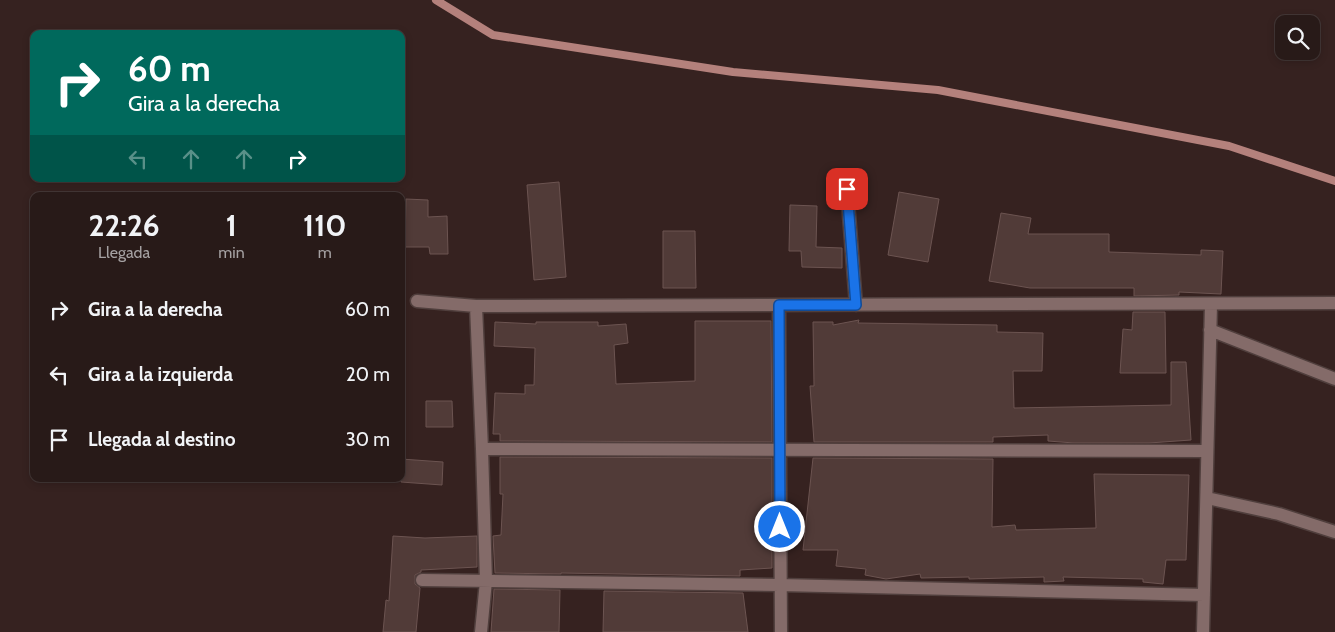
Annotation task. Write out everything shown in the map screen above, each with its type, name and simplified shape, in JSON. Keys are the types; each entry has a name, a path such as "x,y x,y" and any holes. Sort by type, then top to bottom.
{"street":[{"path":"847,189 856,305"},
{"path":"417,301 476,306 1335,303"},
{"path":"1204,632 1211,304"},
{"path":"779,305 781,632"},
{"path":"476,306 486,581 481,632"},
{"path":"1210,330 1335,379"},
{"path":"482,449 1207,451"},
{"path":"1206,498 1279,514 1335,532"},
{"path":"422,580 1204,594"}],"building":[{"path":"559,182 566,277 534,280 527,185"},
{"path":"899,192 939,199 928,262 888,255"},
{"path":"406,199 428,200 428,217 447,216 448,254 430,254 429,247 405,247"},
{"path":"790,205 817,206 816,247 842,248 842,268 802,267 801,251 789,251"},
{"path":"1001,213 1031,218 1028,234 1109,234 1109,252 1201,255 1201,250 1223,251 1221,294 1179,292 1179,295 1134,296 1134,288 1030,288 989,281"},
{"path":"663,231 695,231 696,288 663,288"},
{"path":"1133,312 1165,312 1166,373 1120,373 1123,329 1132,330"},
{"path":"859,320 858,323 997,325 997,332 1043,333 1042,371 1013,371 1014,408 1171,405 1171,362 1186,362 1191,440 1149,443 1074,443 1048,441 1048,435 993,437 993,442 814,442 810,386 814,386 813,322 833,322 833,325"},
{"path":"695,321 771,321 772,442 500,441 500,434 493,434 495,393 525,394 525,385 534,385 535,348 494,346 495,322 536,324 536,322 598,322 598,326 626,324 628,343 614,345 616,384 695,381"},
{"path":"426,401 452,401 453,427 426,427"},
{"path":"500,457 772,458 772,568 740,570 740,576 495,573 493,536 501,535 503,494 500,494"},
{"path":"813,458 993,459 992,527 1015,525 1016,530 1096,528 1094,474 1189,475 1186,560 1166,560 1163,584 1143,582 1143,579 1063,577 1064,581 1044,582 1044,577 921,578 920,574 886,579 865,575 866,569 836,566 838,550 803,550"},
{"path":"405,459 443,462 442,485 401,482 405,482"},
{"path":"393,536 425,538 477,536 477,567 421,570 421,572 415,575 415,584 420,588 416,632 383,632 386,600 389,601"},
{"path":"494,589 560,590 559,632 491,632"},
{"path":"604,591 743,593 748,632 603,632"}],"waterway":[{"path":"436,0 493,35 733,72 938,90 1229,146 1335,181"}],"route":[{"path":"780,527 779,305 856,305 847,189"}]}
